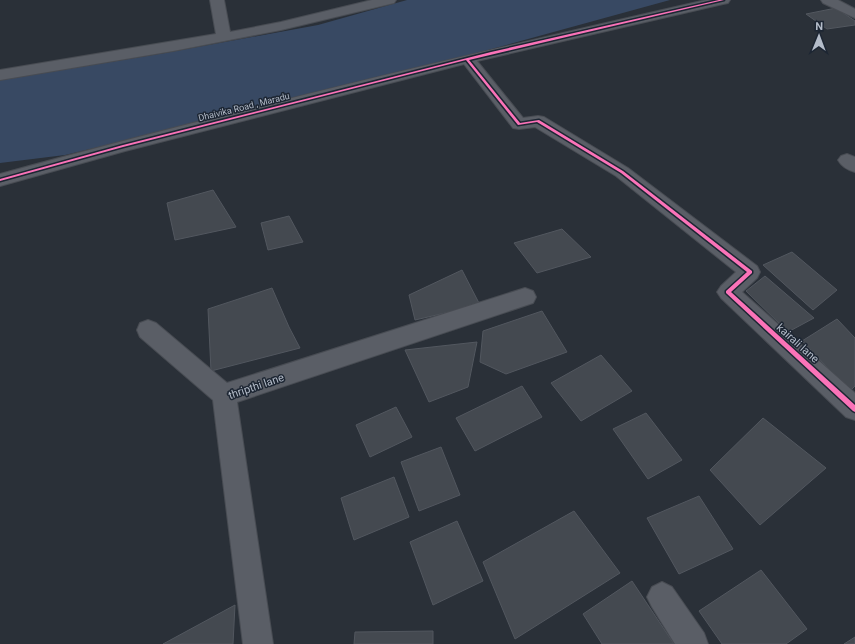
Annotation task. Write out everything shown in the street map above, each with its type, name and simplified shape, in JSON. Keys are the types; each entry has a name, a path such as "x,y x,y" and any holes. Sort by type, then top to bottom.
{"street":[{"path":"217,0 224,37"},
{"path":"0,75 173,48 288,24 389,0"},
{"name":"Dhaivika Road , Maradu","path":"0,180 167,135 491,52 723,0"},
{"path":"828,0 855,14"},
{"name":"kairali lane","path":"468,59 519,124 538,120 622,172 750,272 728,292 855,409"},
{"name":"thripthi lane","path":"258,644 224,395 525,297"},
{"path":"148,330 224,395"},
{"path":"662,597 693,644"}],"water":[{"path":"407,0 670,0 328,92 65,155 0,163 0,80 165,53 318,25"}],"building":[{"path":"836,8 855,21 855,25 827,29 806,14"},
{"path":"213,190 236,227 175,240 167,203"},
{"path":"289,216 303,242 268,250 261,223"},
{"path":"562,229 591,257 537,273 514,243"},
{"path":"792,252 837,290 813,310 763,265"},
{"path":"462,270 480,305 415,320 409,295"},
{"path":"765,276 814,318 788,332 746,291"},
{"path":"272,288 300,348 211,371 208,309"},
{"path":"542,311 567,352 506,374 480,362 483,331"},
{"path":"837,319 855,338 855,386 850,391 802,341"},
{"path":"477,342 468,387 429,402 405,350"},
{"path":"601,355 632,391 581,421 551,383"},
{"path":"522,386 542,417 475,451 456,418"},
{"path":"396,407 412,437 370,457 356,425"},
{"path":"646,413 682,460 648,479 613,429"},
{"path":"763,418 826,468 760,525 710,470"},
{"path":"441,447 460,495 419,511 401,462"},
{"path":"394,477 409,517 354,540 341,498"},
{"path":"699,496 733,549 679,574 647,518"},
{"path":"574,511 620,573 515,639 483,562"},
{"path":"457,521 483,581 433,605 410,542"},
{"path":"761,570 807,629 786,644 722,644 699,611"},
{"path":"632,581 674,644 602,644 583,614"},
{"path":"235,605 233,644 163,644"},
{"path":"433,631 433,644 354,644 355,632"},
{"path":"855,637 855,644 844,644"}],"cycle path":[{"path":"0,180 123,146 491,53 723,0"},
{"path":"467,59 519,124 538,121 622,172 750,272 728,292 855,409"}]}
